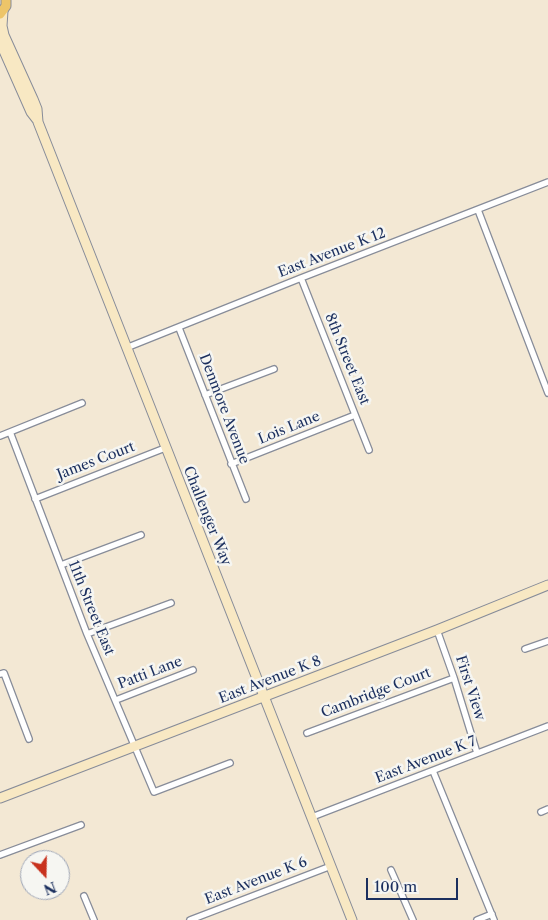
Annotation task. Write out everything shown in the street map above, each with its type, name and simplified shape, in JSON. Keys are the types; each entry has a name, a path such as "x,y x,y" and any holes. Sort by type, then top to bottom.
{"main road":[{"path":"4,8 15,0"},
{"name":"Challenger Way","path":"4,8 2,28 37,109 38,122"},
{"name":"Challenger Way","path":"0,42 31,112 38,122 352,920"},
{"name":"East Avenue K 8","path":"0,798 264,698 548,585"}],"street":[{"name":"East Avenue K 12","path":"126,348 548,182"},
{"path":"478,210 548,393"},
{"name":"8th Street East","path":"301,278 369,450"},
{"name":"Denmore Avenue","path":"179,328 246,499"},
{"path":"205,396 274,369"},
{"path":"0,436 82,403"},
{"name":"Lois Lane","path":"231,464 355,415"},
{"name":"11th Street East","path":"10,432 87,634 154,792 230,763"},
{"name":"James Court","path":"35,499 165,448"},
{"path":"61,566 141,534"},
{"path":"87,634 171,603"},
{"name":"First View","path":"437,630 477,753"},
{"path":"525,649 548,641"},
{"name":"Patti Lane","path":"116,700 193,670"},
{"path":"2,673 29,739"},
{"name":"Cambridge Court","path":"308,733 454,678"},
{"name":"East Avenue K 7","path":"312,817 548,726"},
{"path":"433,771 493,917 477,920"},
{"path":"541,812 548,809"},
{"path":"0,855 81,825"},
{"name":"East Avenue K 6","path":"190,920 331,866"},
{"path":"391,870 413,920"},
{"path":"84,896 94,920"}]}
